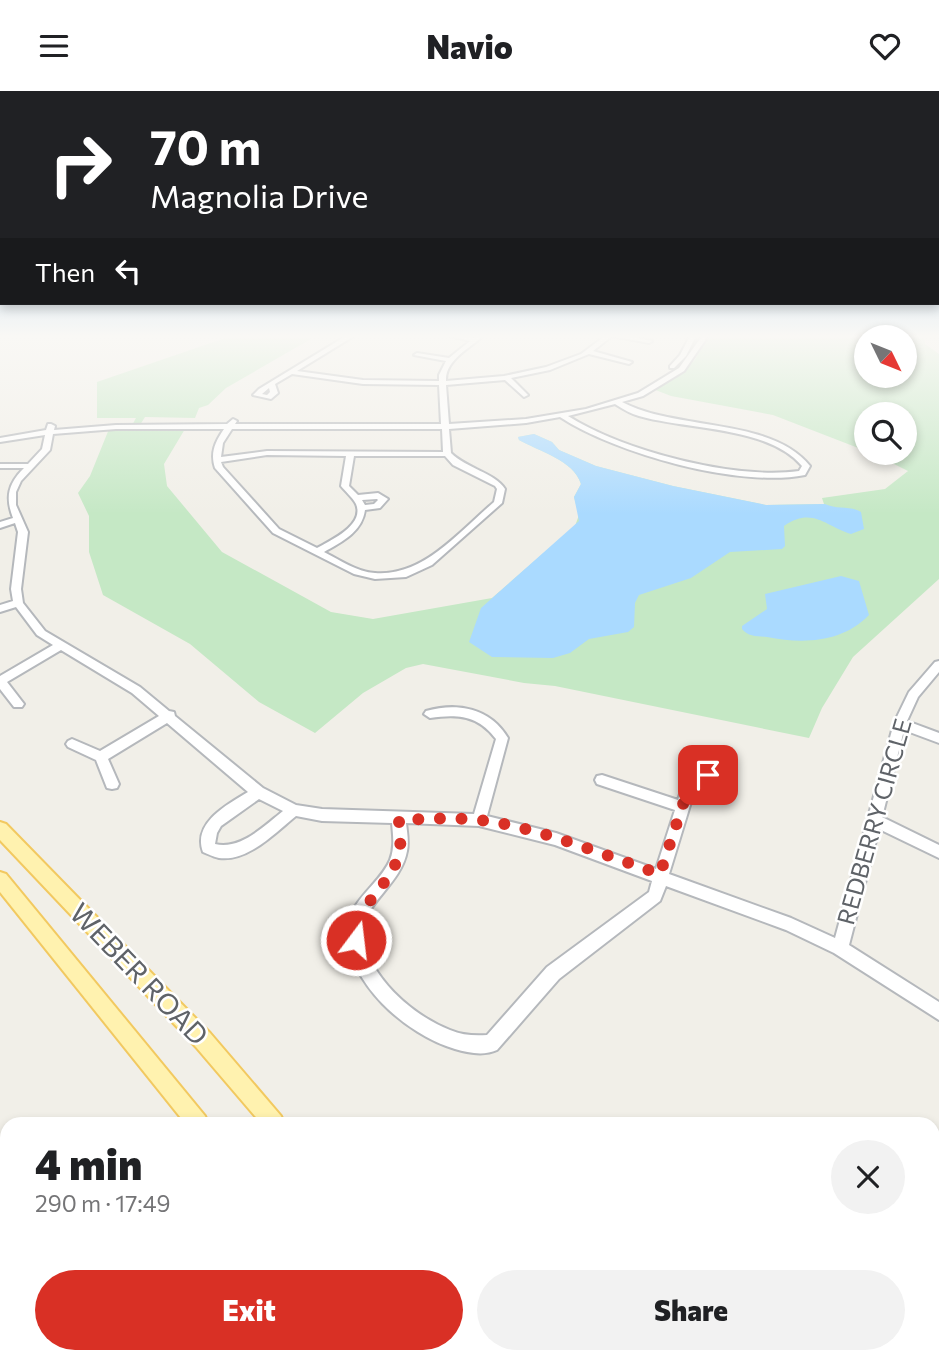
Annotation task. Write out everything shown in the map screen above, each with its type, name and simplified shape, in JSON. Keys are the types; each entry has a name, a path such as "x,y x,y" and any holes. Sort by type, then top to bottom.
{"main road":[{"name":"WEBER ROAD","path":"0,829 203,1040 269,1117"},
{"name":"WEBER ROAD","path":"0,879 193,1117"}],"street":[{"path":"443,395 447,454"},
{"path":"447,425 541,414 610,395"},
{"path":"0,434 231,424 505,425 563,416 632,395"},
{"path":"563,416 583,430 607,439 738,475 786,477 802,473 806,466 799,456 757,438 638,413 616,402"},
{"path":"216,460 267,453 447,454 456,463 498,484 500,496 498,503 429,562 406,573 374,576 357,572 276,531 219,468 216,460 217,447 231,424"},
{"path":"0,440 50,430"},
{"path":"50,430 46,450 29,466 12,492 17,520 23,532 16,589 18,604 41,633 136,690 170,715 258,792 294,810 346,818 479,820 556,839 660,874 791,925 839,948 939,1012"},
{"path":"351,453 344,478 348,492 362,508"},
{"path":"0,466 29,466"},
{"path":"356,498 372,496 384,499 377,506 362,508"},
{"path":"317,552 352,529 362,508"},
{"path":"0,525 17,520"},
{"path":"0,609 18,604"},
{"path":"18,704 0,681 59,646"},
{"name":"REDBERRY CIRCLE","path":"839,948 900,723 914,695 939,665"},
{"path":"430,714 455,709 476,713 489,720 502,738 479,820"},
{"path":"101,757 170,715"},
{"path":"900,723 939,738"},
{"path":"72,744 101,757"},
{"path":"101,757 103,768 112,784"},
{"path":"399,820 400,852 393,868 356,924 356,940 363,963 394,1005 421,1025 459,1044 477,1047 491,1044 553,973 655,896 689,786 708,775"},
{"path":"601,780 681,806"},
{"path":"258,792 215,823 209,832 208,848 225,853 237,849 294,810"},
{"path":"874,820 939,852"}],"green space":[{"path":"97,395 218,395 208,405 199,408 195,418 145,417 138,428 185,429 164,464 167,486 222,552 331,612 373,619 492,598 575,526 579,515 574,497 581,484 577,476 563,462 519,440 518,437 534,434 552,442 559,450 596,466 673,486 766,505 824,504 822,498 885,489 908,471 896,465 917,465 917,402 854,402 854,446 773,415 669,395 939,395 939,579 853,657 822,708 809,738 555,686 524,683 423,664 406,668 363,693 315,733 259,702 190,644 103,595 89,552 89,516 78,493 90,476 109,429 130,429 136,418 97,418"}],"water":[{"path":"534,434 552,442 559,450 596,466 673,486 766,505 825,504 856,510 861,512 864,529 851,534 811,518 794,520 784,526 785,546 782,549 730,552 691,578 639,595 635,603 634,627 628,632 589,639 570,653 553,658 492,657 469,642 481,608 579,521 574,497 581,484 577,476 563,462 519,440 518,437"},
{"path":"841,576 859,581 869,615 847,631 821,639 794,640 753,636 742,629 742,626 767,609 765,594"}],"route":[{"path":"356,940 356,924 393,868 400,852 399,820 479,820 499,824 556,839 660,874 689,786 708,775"}]}
